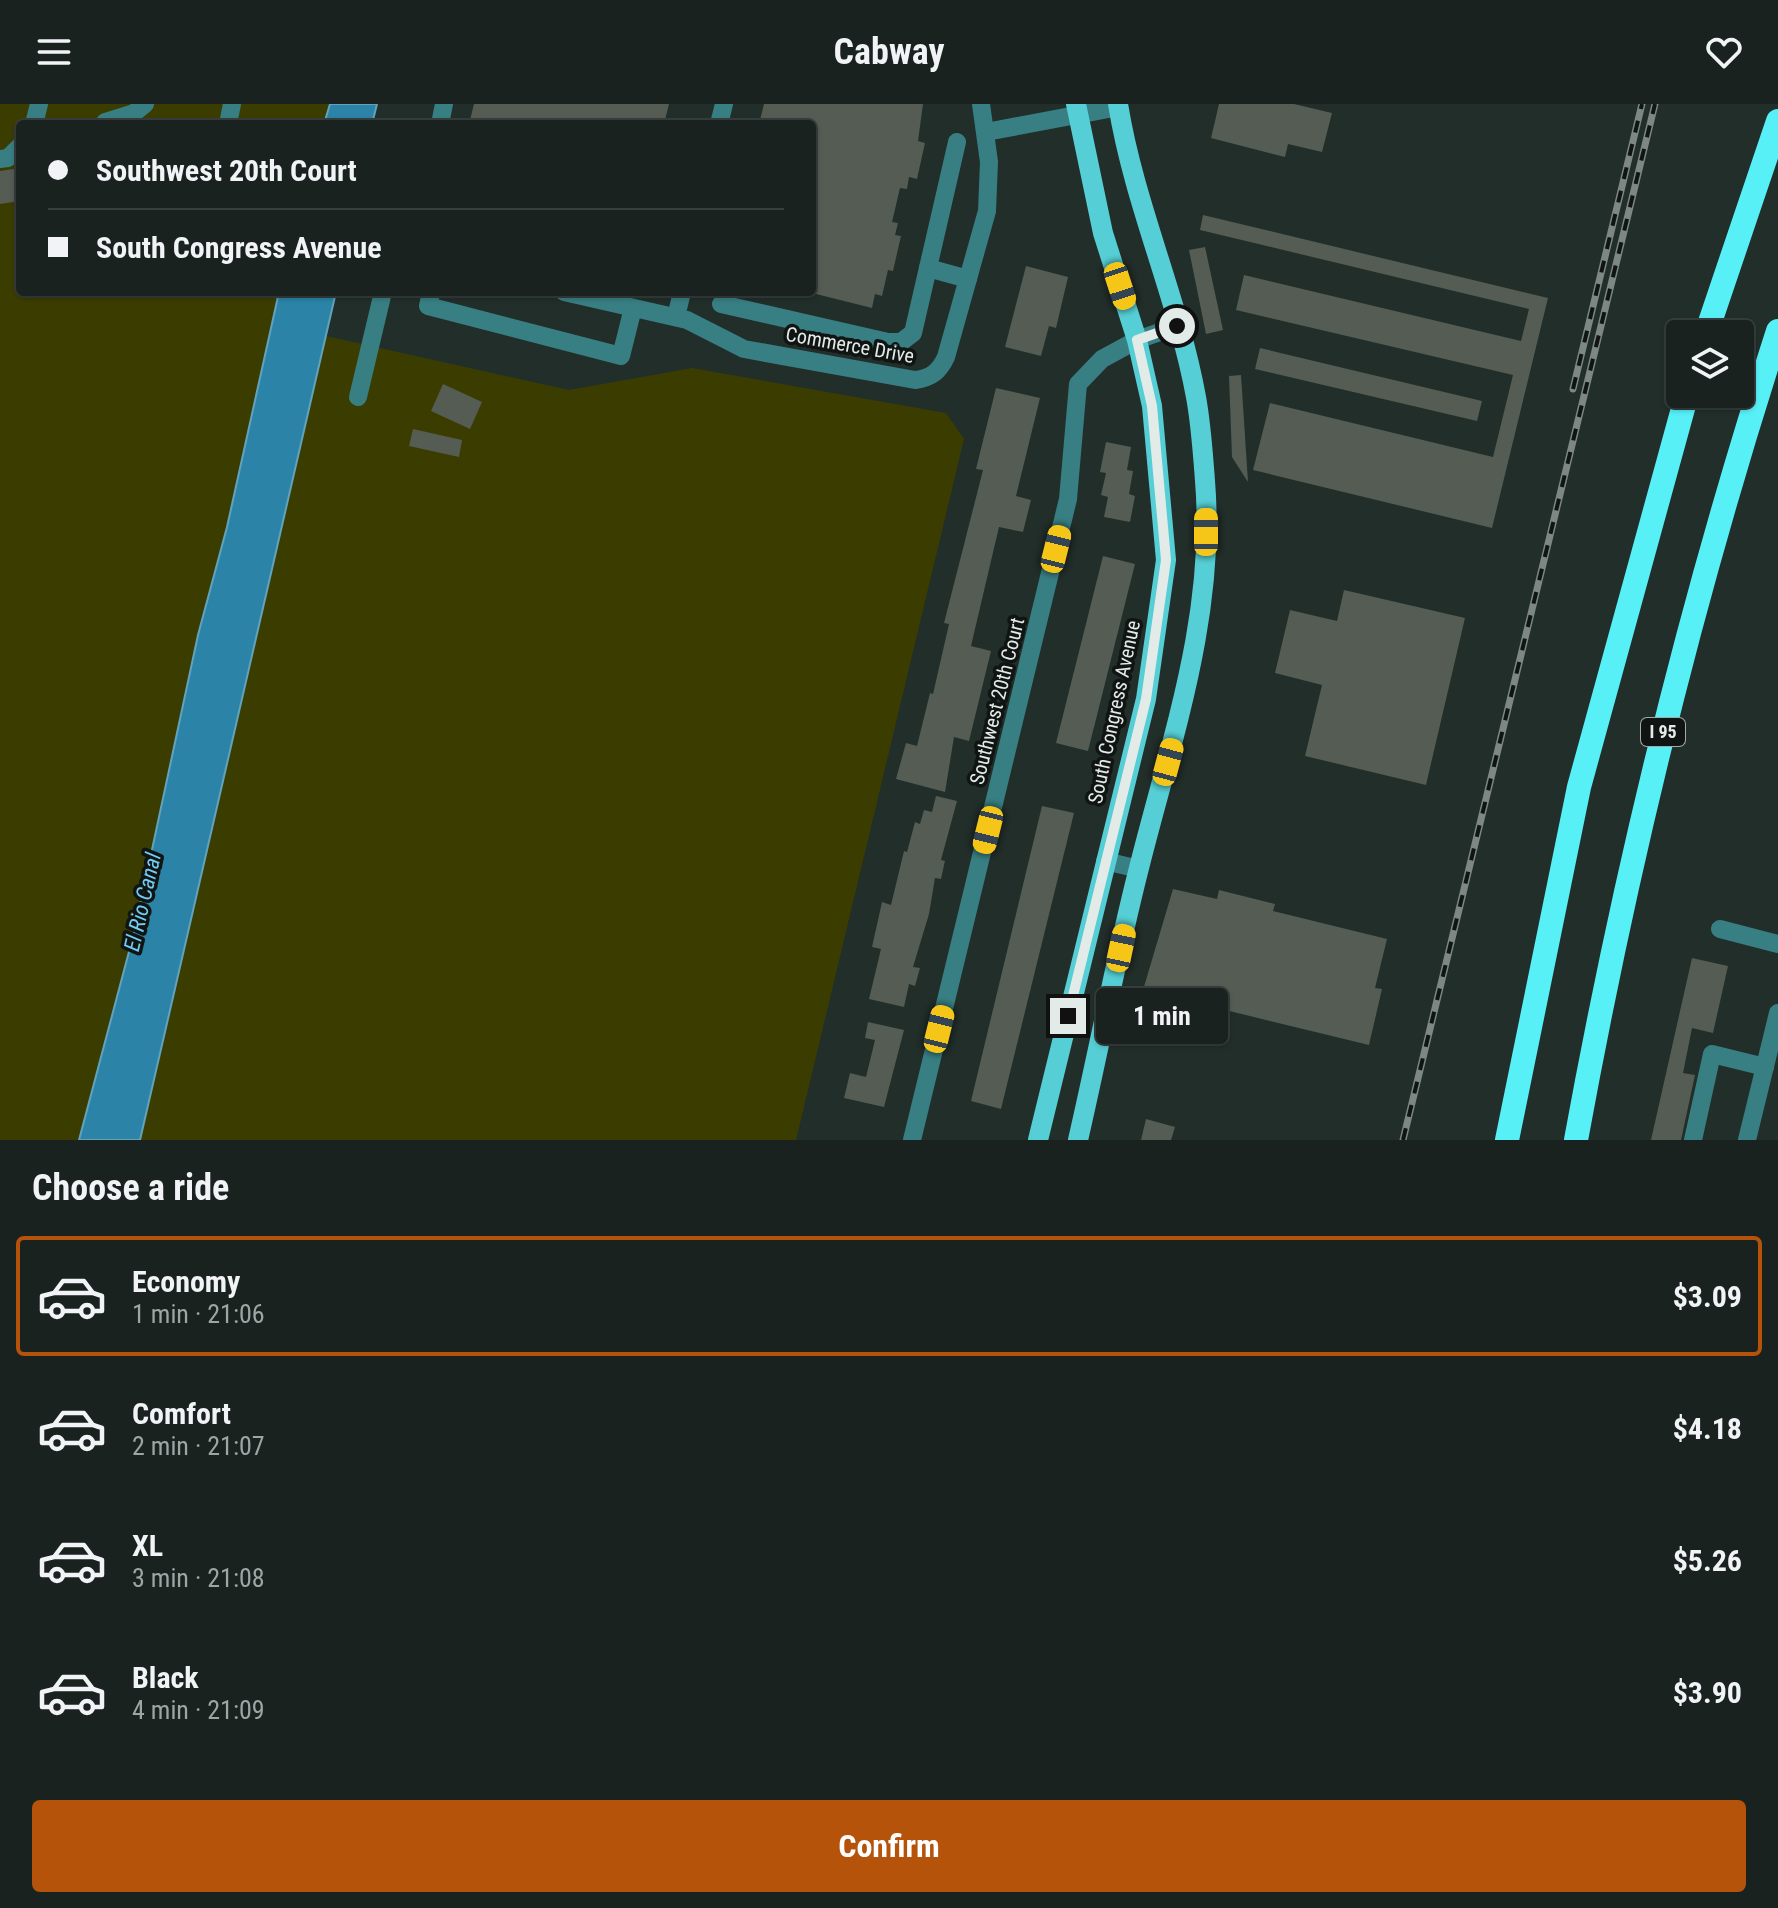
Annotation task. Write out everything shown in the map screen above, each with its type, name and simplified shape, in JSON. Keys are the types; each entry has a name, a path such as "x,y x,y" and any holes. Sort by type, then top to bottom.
{"highway":[{"path":"1711,320 1778,121"},
{"name":"I 95","path":"1576,1140 1604,988 1658,750 1722,514 1778,331"},
{"path":"1507,1140 1582,774 1683,408"}],"main road":[{"path":"1078,1140 1139,869 1183,708 1199,634 1206,557 1205,484 1196,397 1145,221 1118,105"},
{"name":"South Congress Avenue","path":"1038,1140 1146,699 1166,560 1152,406 1137,340 1103,233 1077,110"}],"street":[{"path":"111,120 134,113 145,104"},
{"name":"Commerce Drive","path":"581,296 676,317 697,324 744,349 915,380 925,379 935,374 946,357 987,211 985,105"},
{"path":"986,132 1077,110 1118,105"},
{"path":"721,304 888,342 901,342 913,333 957,142"},
{"path":"928,268 968,279"},
{"path":"358,397 382,296"},
{"path":"430,296 428,306 621,356 633,308"},
{"path":"676,317 681,296"},
{"path":"789,357 798,322"},
{"name":"Southwest 20th Court","path":"912,1140 1068,499 1074,468 1075,396 1092,366 1137,340 1177,326"},
{"path":"1105,861 1139,869"},
{"path":"1720,929 1778,944"},
{"path":"1747,1140 1768,1074 1778,1013"},
{"path":"1693,1140 1712,1054 1768,1074"}],"shaded area":[{"path":"0,104 330,104 325,120 16,120 16,296 278,296 272,324 569,390 692,368 946,413 964,439 796,1140 0,1140"}],"water":[{"path":"330,104 377,104 373,120 325,120"},
{"name":"El Rio Canal","path":"278,296 335,296 140,1140 79,1140 135,929 198,635 227,527"}],"building":[{"path":"474,104 669,104 665,120 470,120"},
{"path":"764,104 923,104 918,141 925,143 917,179 909,177 907,189 900,188 892,222 898,223 895,235 901,236 893,271 888,270 882,296 875,294 872,308 816,294 816,120 760,120"},
{"path":"1219,104 1294,104 1332,113 1322,152 1288,144 1285,157 1211,138"},
{"path":"16,169 16,202 0,204 0,171"},
{"path":"1203,215 1548,298 1492,528 1253,470 1270,403 1493,457 1513,375 1236,310 1244,275 1521,341 1529,309 1200,230"},
{"path":"1205,247 1223,330 1206,334 1189,250"},
{"path":"1026,266 1068,277 1056,328 1049,326 1041,356 1005,347"},
{"path":"1260,348 1482,401 1477,421 1255,369"},
{"path":"1241,375 1248,482 1232,457 1229,376"},
{"path":"443,384 482,402 470,429 431,411"},
{"path":"996,388 1040,398 1016,496 1031,500 1023,532 999,527 971,646 991,651 969,741 954,737 945,792 896,779 906,743 917,746 930,693 933,694 949,624 944,623 983,470 976,469"},
{"path":"413,429 462,440 459,457 409,446"},
{"path":"1106,442 1131,447 1127,470 1133,471 1129,494 1135,496 1130,522 1104,517 1108,497 1101,495 1106,473 1100,472"},
{"path":"1103,556 1135,564 1088,751 1056,743"},
{"path":"1344,590 1465,618 1426,785 1305,756 1322,685 1275,673 1290,610 1337,621"},
{"path":"936,796 957,801 941,860 945,861 941,879 935,878 929,914 913,967 920,968 915,986 909,984 904,1007 869,999 881,949 872,947 882,902 891,905 904,851 907,852 915,822 920,824 924,810 932,812"},
{"path":"1042,806 1074,813 1001,1109 971,1101"},
{"path":"1173,889 1217,899 1219,890 1275,904 1273,911 1387,939 1375,988 1382,989 1369,1045 1143,990"},
{"path":"1692,958 1728,966 1713,1033 1692,1028 1683,1073 1695,1075 1681,1140 1651,1140"},
{"path":"868,1022 904,1030 884,1107 844,1098 850,1073 866,1077 875,1040 865,1038"},
{"path":"1146,1119 1175,1127 1171,1140 1141,1140"}],"railway":[{"path":"1573,389 1642,104"},
{"path":"1403,1140 1655,104"}],"route":[{"path":"1068,1016 1146,699 1166,560 1152,406 1137,340 1177,326"}]}
